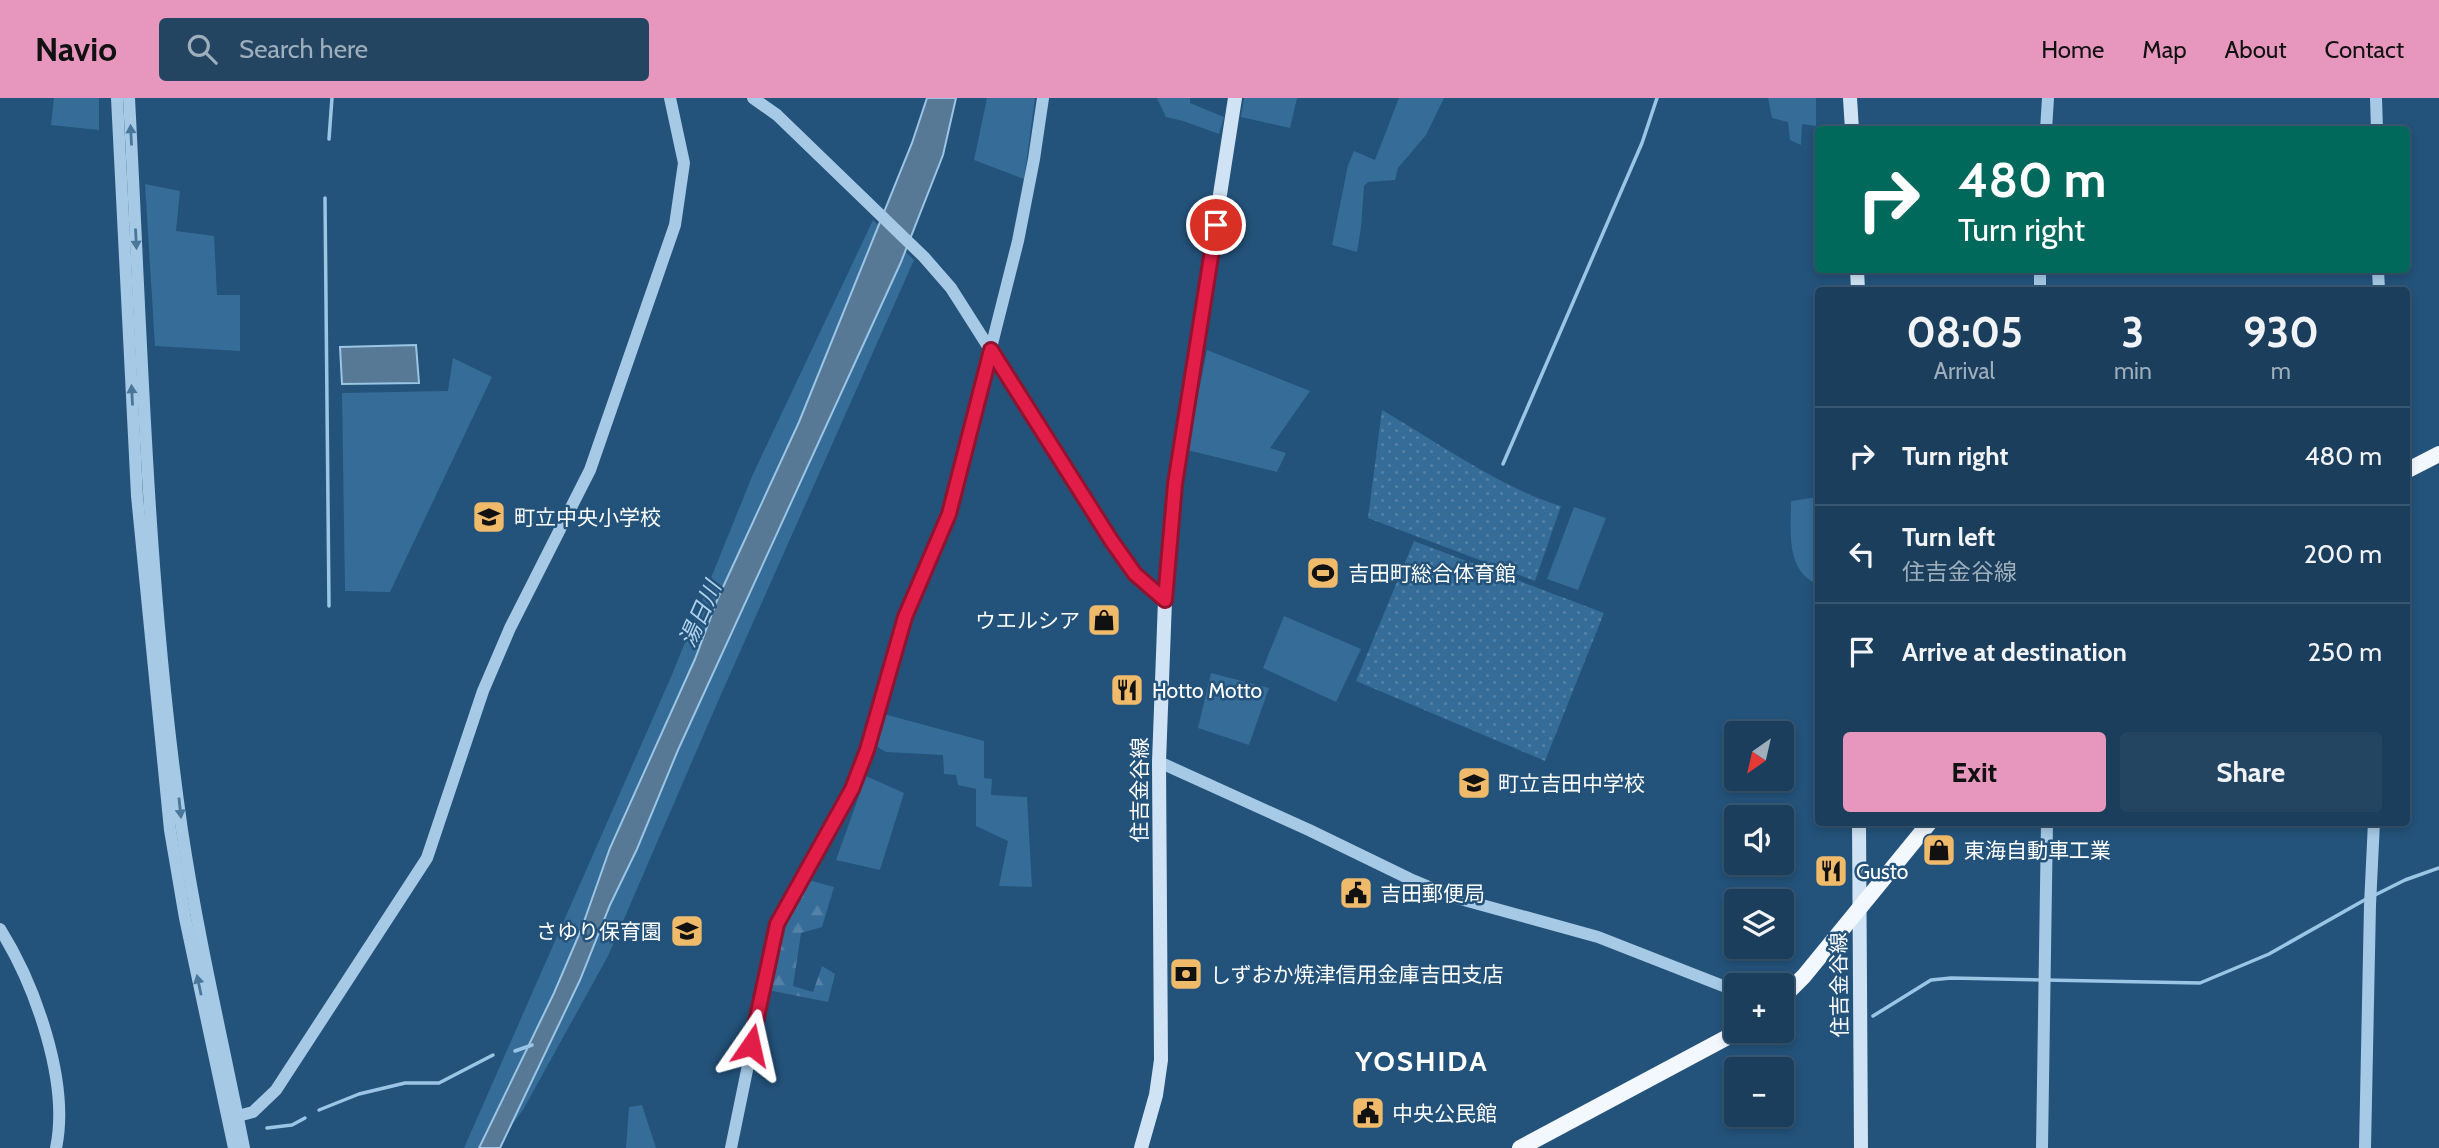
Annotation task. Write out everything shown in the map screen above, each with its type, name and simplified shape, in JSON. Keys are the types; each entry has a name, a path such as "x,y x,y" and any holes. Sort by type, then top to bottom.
{"highway":[{"path":"2410,469 2439,454"},
{"path":"1794,986 1927,826"},
{"path":"1520,1148 1724,1039"}],"main road":[{"name":"住吉金谷線","path":"1141,1148 1156,1096 1161,1060 1159,762 1165,600 1175,484 1235,98"},
{"path":"1850,98 1852,126"},
{"name":"住吉金谷線","path":"1859,826 1860,1148"}],"street":[{"path":"117,98 137,496 170,830 185,918 234,1148"},
{"path":"129,98 148,499 162,653 188,864 244,1148"},
{"path":"238,1116 253,1112 275,1090 427,858 483,691 510,628 590,470 675,225 684,163 670,98"},
{"path":"753,98 777,116 919,251 951,288 1111,540 1135,574 1165,600"},
{"path":"731,1148 777,924 852,789 867,750 905,617 949,514 1018,241 1043,98"},
{"path":"2046,126 2048,98"},
{"path":"2376,98 2377,126"},
{"path":"1159,762 1409,879 1454,897 1598,937 1724,985"},
{"path":"2042,1148 2047,826"},
{"path":"2365,1148 2374,826"},
{"path":"0,929 31,992 50,1054 58,1087 60,1114 56,1148"}],"green space":[{"path":"54,98 99,98 99,130 51,125"},
{"path":"987,98 1035,98 1024,179 974,160"},
{"path":"1157,98 1190,98 1190,103 1224,117 1219,134 1166,117"},
{"path":"1244,98 1297,98 1290,128 1241,117"},
{"path":"1399,98 1444,98 1426,135 1398,168 1395,180 1368,182 1364,186 1357,252 1332,245 1348,165 1354,151 1375,160"},
{"path":"1768,98 1816,98 1816,126 1802,124 1801,145 1790,140 1788,122 1772,118"},
{"path":"145,184 180,191 176,231 214,236 217,295 240,295 240,351 155,346"},
{"path":"873,220 914,260 608,956 500,1148 464,1148 671,677 753,474"},
{"path":"1207,350 1310,391 1270,448 1286,453 1277,472 1187,450"},
{"path":"453,358 492,377 390,592 345,591 342,393 448,391"},
{"path":"1382,410 1493,476 1561,506 1535,581 1368,518"},
{"path":"1815,497 1815,582 1807,578 1795,560 1792,548 1791,501"},
{"path":"1574,507 1606,518 1578,590 1547,579"},
{"path":"1414,541 1604,613 1545,761 1356,681"},
{"path":"1284,616 1361,649 1336,702 1263,668"},
{"path":"1211,673 1269,688 1249,745 1198,728"},
{"path":"880,713 984,741 984,778 992,779 991,795 1027,797 1032,887 999,886 1008,841 976,826 976,789 958,785 956,775 944,774 943,755 886,752 876,746"},
{"path":"866,776 904,793 880,870 836,860"},
{"path":"805,879 834,887 822,927 801,933 793,986 813,992 822,966 835,974 828,1002 768,990 783,922"},
{"path":"642,1105 656,1148 626,1148 629,1107"}],"shaded area":[{"path":"927,98 956,98 943,155 901,262 678,750 580,980 500,1148 479,1148 554,993 581,930 610,848 695,659 718,598 799,422 912,143"},
{"path":"416,345 419,383 342,384 340,347"}],"waterway":[{"path":"329,139 332,98"},
{"path":"1503,464 1642,143 1657,98"},
{"path":"325,198 329,606"},
{"path":"2375,895 2405,880 2439,868"},
{"path":"1873,1016 1931,980 1951,978 2200,983 2269,954 2368,898"},
{"path":"515,1051 532,1045"},
{"path":"319,1110 359,1094 405,1083 439,1083 493,1055"},
{"path":"267,1128 292,1125 305,1118"}],"place":[{"name":"町立中央小学校","path":"489,517"},
{"name":"吉田町総合体育館","path":"1323,573"},
{"name":"ウエルシア","path":"1104,620"},
{"name":"Hotto Motto","path":"1127,690"},
{"name":"町立吉田中学校","path":"1474,783"},
{"name":"東海自動車工業","path":"1939,850"},
{"name":"Gusto","path":"1831,871"},
{"name":"吉田郵便局","path":"1356,893"},
{"name":"さゆり保育園","path":"687,931"},
{"name":"しずおか焼津信用金庫吉田支店","path":"1186,974"},
{"name":"中央公民館","path":"1368,1113"}],"district":[{"name":"YOSHIDA","path":"1422,1061"}],"route":[{"path":"751,1045 777,924 852,789 867,750 905,617 949,514 991,350 1111,540 1135,574 1165,600 1175,484 1216,225"}],"water label":[{"name":"湯日川","path":"700,614"}]}
